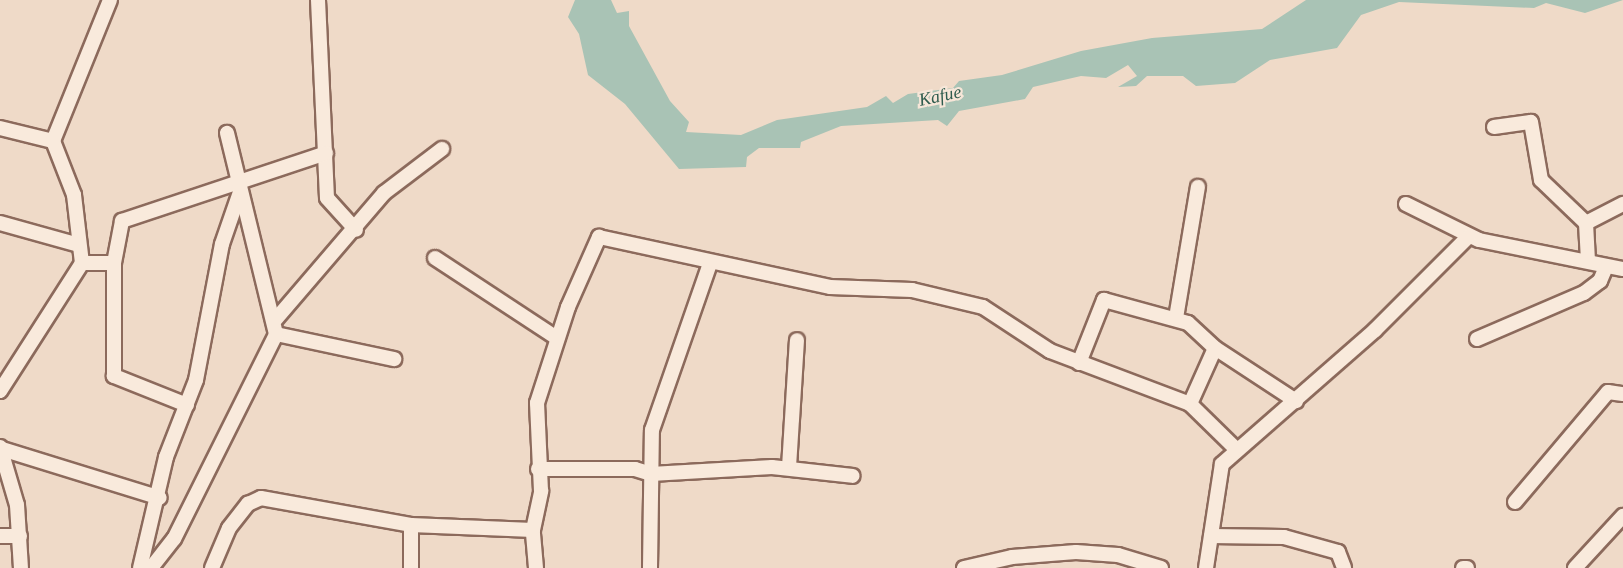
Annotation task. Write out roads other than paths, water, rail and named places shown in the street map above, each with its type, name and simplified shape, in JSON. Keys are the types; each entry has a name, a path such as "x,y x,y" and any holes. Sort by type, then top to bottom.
{"street":[{"path":"0,391 82,263 74,195 53,141 110,0"},
{"path":"318,0 329,203 356,230"},
{"path":"1494,127 1523,120 1535,127 1541,180 1586,223 1588,261"},
{"path":"0,128 53,141"},
{"path":"151,568 174,539 276,334 276,319 239,189 227,133"},
{"path":"276,319 356,230 384,193 442,149"},
{"path":"187,405 114,376 114,263 119,228 127,216 239,189 326,153"},
{"path":"1176,318 1198,187"},
{"path":"140,568 160,498 166,457 187,405 222,244 239,189"},
{"path":"1406,204 1468,237 1588,261 1605,269 1623,269"},
{"path":"1586,223 1623,204"},
{"path":"0,223 79,245"},
{"path":"1206,568 1216,478 1236,449 1296,401 1468,237"},
{"path":"536,568 533,530 540,512 535,414 557,338 596,238 830,287 912,290 982,307 1041,347 1190,404 1236,449"},
{"path":"435,258 557,338"},
{"path":"82,263 114,263"},
{"path":"651,568 651,474 654,421 710,263"},
{"path":"1477,339 1584,293 1600,281 1605,269"},
{"path":"1079,363 1101,301 1176,318 1215,348 1296,401"},
{"path":"276,334 394,358"},
{"path":"789,468 797,340"},
{"path":"1190,404 1215,348"},
{"path":"1515,502 1608,392 1617,389 1623,394"},
{"path":"21,568 20,536 1,448 160,498"},
{"path":"538,469 635,469 651,474 789,468 853,476"},
{"path":"212,568 229,528 248,504 261,498 411,525 533,530"},
{"path":"1575,568 1623,516"},
{"path":"411,525 411,568"},
{"path":"0,536 20,536"},
{"path":"1211,536 1284,537 1338,552 1344,568"},
{"path":"964,568 1012,557 1076,552 1118,555 1161,568"}],"water":[{"name":"Kafue","path":"575,0 611,0 617,13 629,11 629,26 670,101 689,122 686,132 741,135 777,120 867,107 886,96 893,103 908,94 953,88 959,81 1002,75 1081,51 1152,38 1262,29 1306,0 1623,0 1585,13 1546,3 1534,8 1399,2 1361,15 1337,48 1270,60 1235,83 1196,86 1183,76 1147,76 1136,86 1118,87 1137,76 1128,65 1106,78 1081,76 1033,87 1025,99 959,111 947,126 938,120 841,126 801,142 800,148 759,148 747,157 746,167 679,169 625,104 588,75 579,34 568,17"}]}
